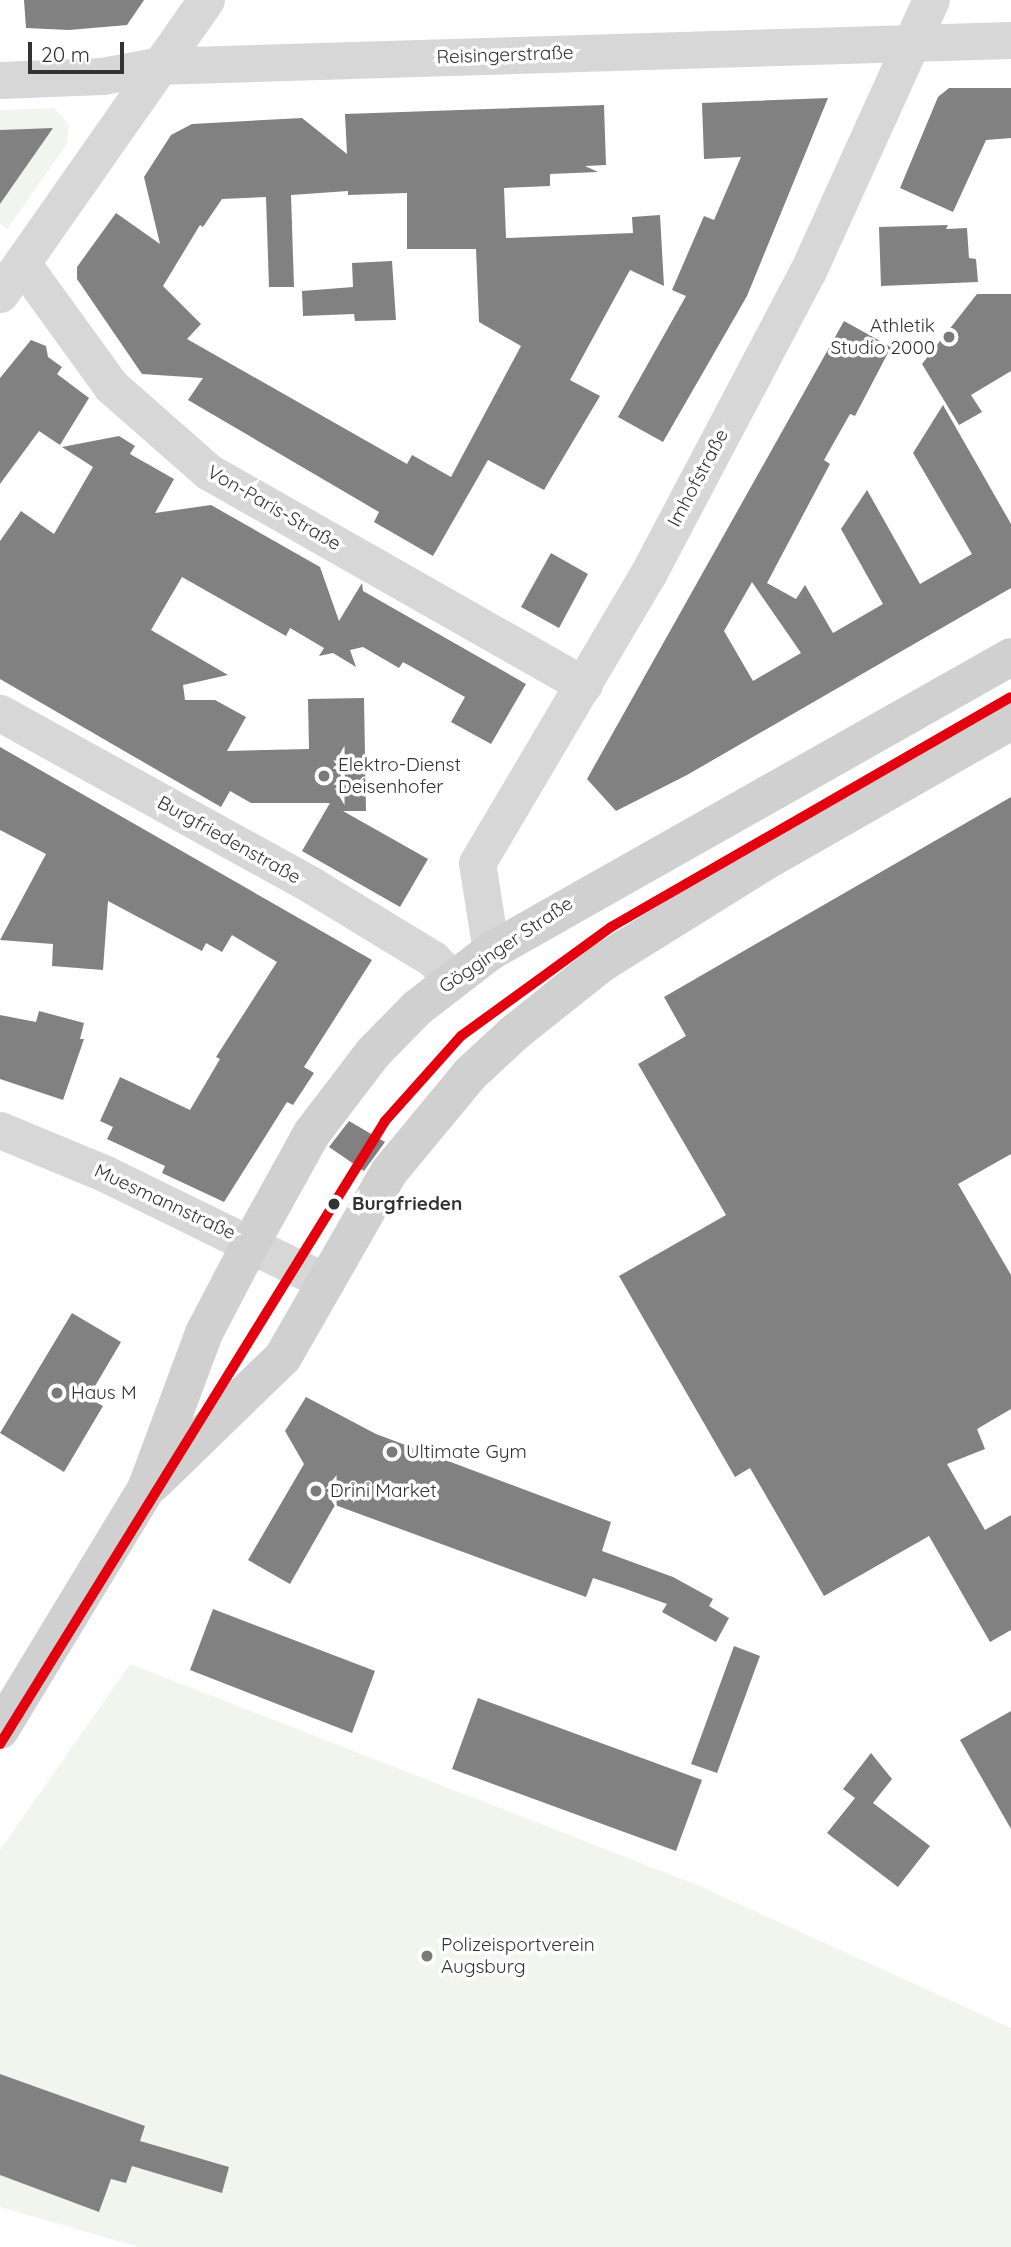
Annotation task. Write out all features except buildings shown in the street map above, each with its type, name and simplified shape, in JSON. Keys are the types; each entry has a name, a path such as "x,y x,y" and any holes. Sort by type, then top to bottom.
{"main road":[{"name":"Gögginger Straße","path":"0,1730 146,1489 204,1333 251,1243 312,1133 373,1053 451,978 491,951 1011,657"},
{"name":"Gögginger Straße","path":"146,1489 282,1357 389,1172 470,1074 523,1026 602,962 771,858 1011,722"}],"street":[{"path":"0,294 156,66 206,0"},
{"name":"Imhofstraße","path":"491,951 477,863 648,574 807,273 931,0"},
{"name":"Reisingerstraße","path":"0,80 102,76 156,66 1011,40"},
{"name":"Von-Paris-Straße","path":"22,263 111,386 209,472 584,685"},
{"name":"Burgfriedenstraße","path":"0,713 313,886 433,959 451,978"},
{"name":"Muesmannstraße","path":"0,1130 106,1174 251,1243 326,1283"}],"shaded area":[{"path":"54,108 69,125 67,144 7,229 0,224 0,204 45,139 38,129 0,130 0,110"},
{"name":"Polizeisportverein Augsburg","path":"130,1664 697,1885 1011,2028 1011,2247 139,2247 0,2207 0,1850"}],"transit line":[{"path":"0,1744 385,1121 461,1036 611,927 1011,697"}],"place":[{"name":"Athletik Studio 2000","path":"949,337"},
{"name":"Elektro-Dienst Deisenhofer","path":"324,776"},
{"name":"Burgfrieden","path":"334,1204"},
{"name":"Haus M","path":"57,1393"},
{"name":"Ultimate Gym","path":"392,1452"},
{"name":"Drini Market","path":"316,1491"},
{"name":"Polizeisportverein Augsburg","path":"427,1956"}]}
